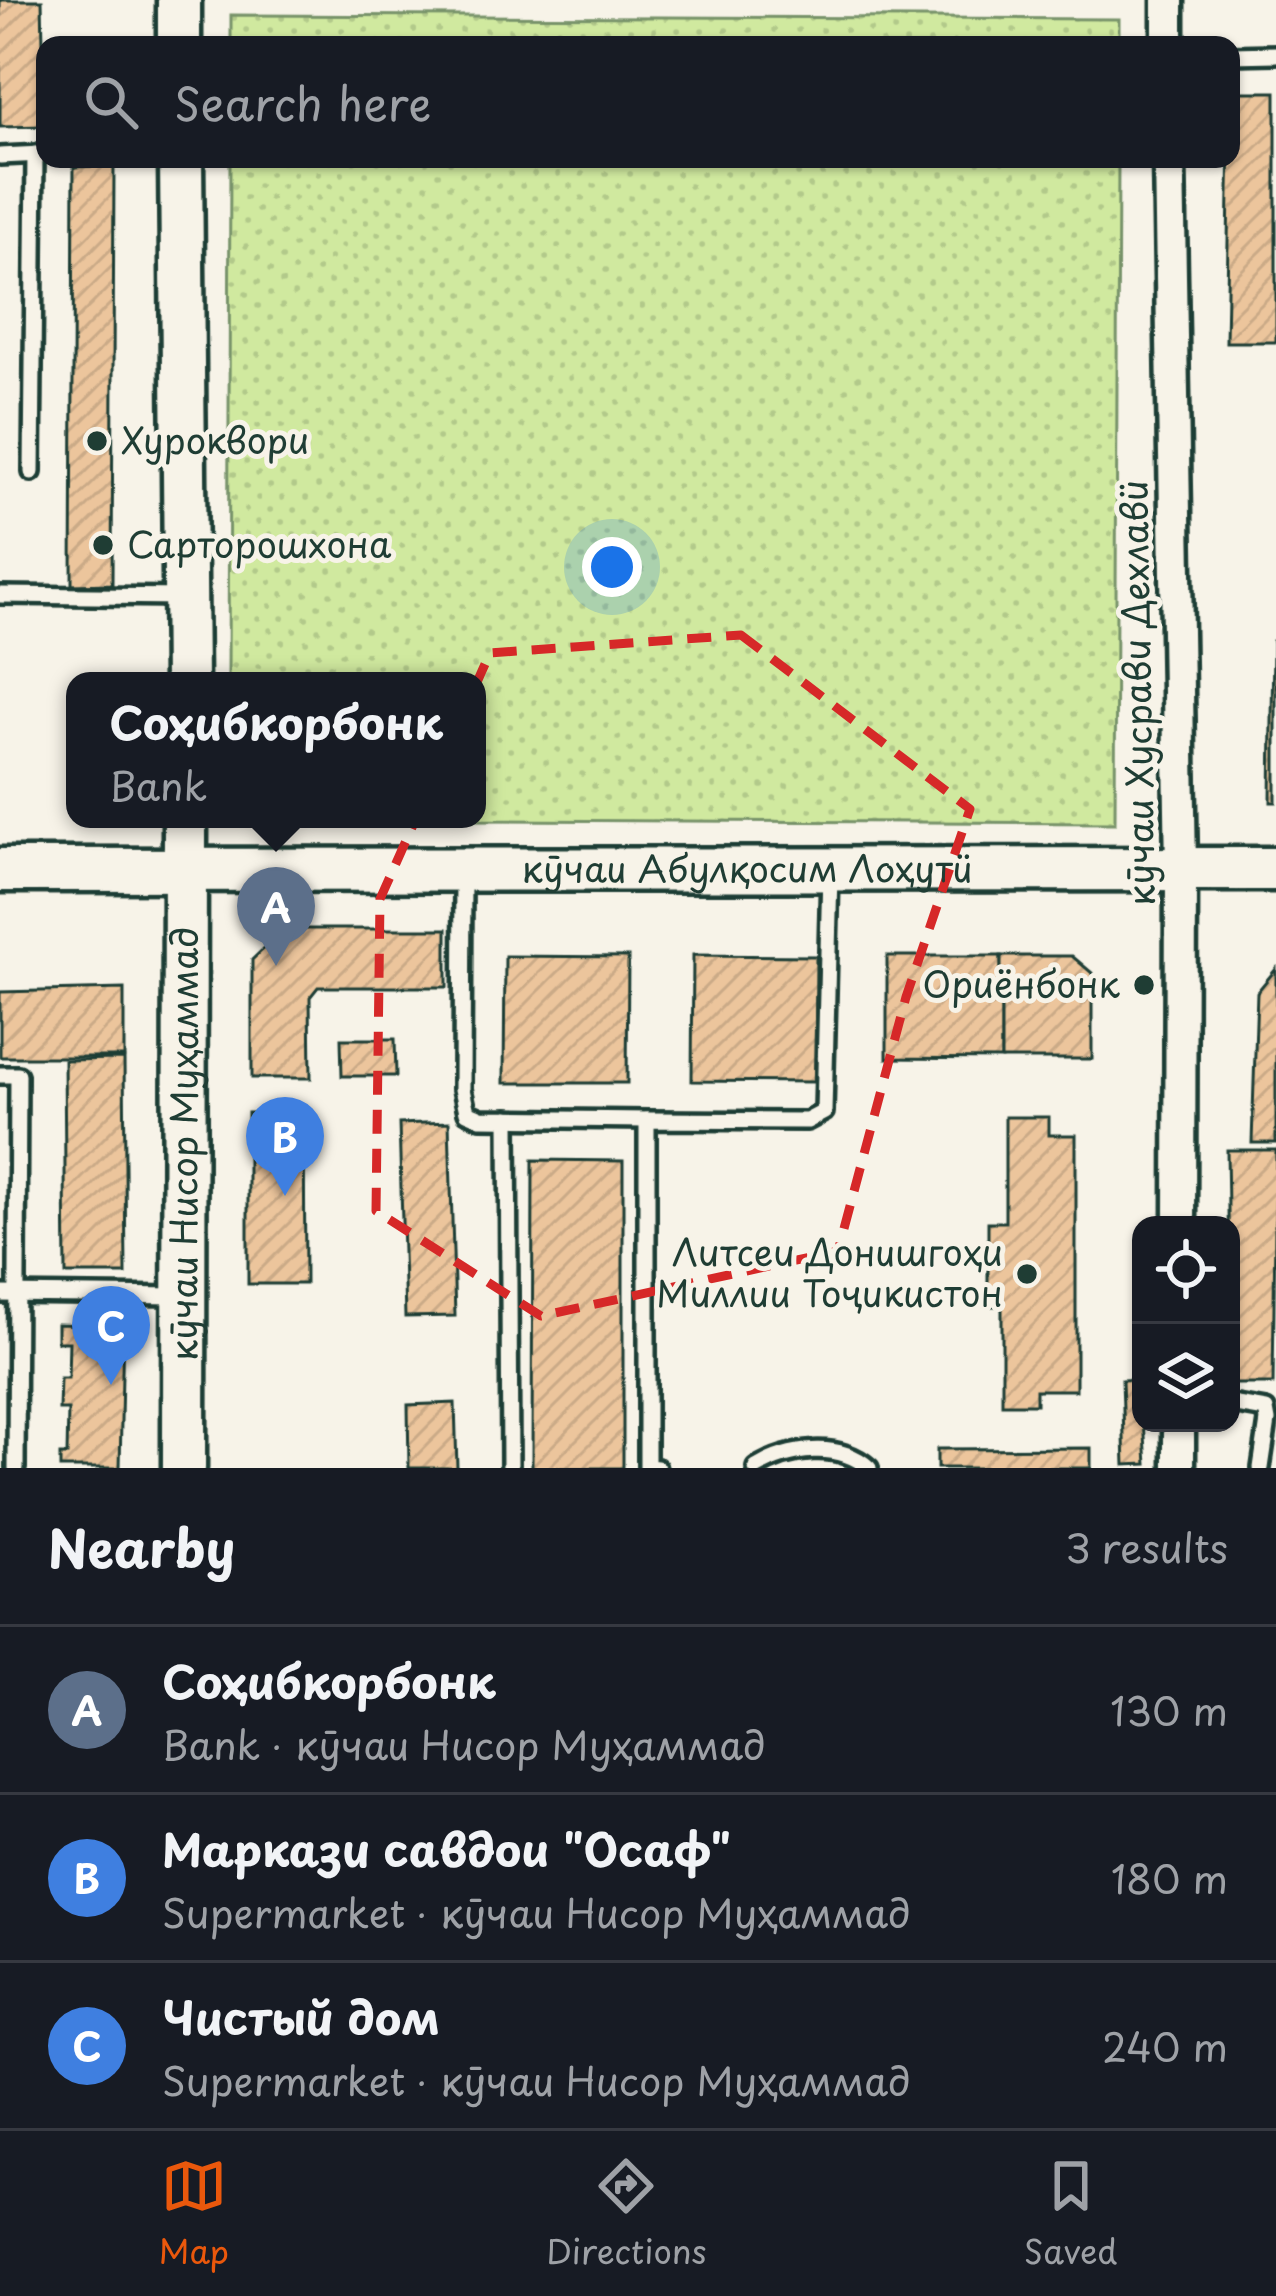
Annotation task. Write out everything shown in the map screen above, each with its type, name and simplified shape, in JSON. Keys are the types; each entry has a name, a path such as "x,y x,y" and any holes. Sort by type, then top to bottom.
{"street":[{"path":"179,0 179,36"},
{"path":"1168,0 1168,36"},
{"path":"181,168 186,672"},
{"name":"кӯчаи Хусрави Дехлавӣ","path":"1169,168 1181,869 1180,1216"},
{"name":"кӯчаи Нисор Муҳаммад","path":"184,1468 185,828"},
{"name":"кӯчаи Абулқосим Лоҳутӣ","path":"0,870 1276,869"},
{"path":"1179,1432 1179,1468"}],"lane":[{"path":"1240,55 1276,54"},
{"path":"0,156 36,154"},
{"path":"32,472 40,168"},
{"path":"0,595 187,597"},
{"path":"463,868 463,1102 473,1116 807,1121 824,1112 830,869"},
{"path":"0,1075 18,1076 8,1296 16,1468"},
{"path":"508,1118 510,1468"},
{"path":"647,1120 647,1467 657,1468"},
{"path":"8,1296 184,1296"},
{"path":"1240,1406 1266,1410 1261,1468"},
{"path":"756,1468 789,1454 826,1451 849,1454 869,1468"}],"highlighted area":[{"path":"741,635 970,809 906,997 838,1251 541,1316 376,1211 380,899 490,653"}],"green space":[{"path":"231,15 1119,19 1119,36 231,36"},
{"path":"230,168 1118,168 1115,823 486,820 486,672 228,672"}],"building":[{"path":"0,0 42,0 43,36 36,36 36,126 0,127"},
{"path":"1240,92 1276,92 1276,342 1226,342 1229,168 1240,168"},
{"path":"74,168 114,168 112,584 72,585"},
{"path":"1276,641 1276,802 1271,802"},
{"path":"284,929 447,929 447,987 318,987 310,997 311,1078 252,1078 252,960"},
{"path":"693,955 816,956 815,1082 692,1081"},
{"path":"505,956 628,957 627,1083 504,1083"},
{"path":"887,956 1001,956 1001,1059 887,1058"},
{"path":"1001,956 1072,956 1092,973 1092,1059 1001,1059"},
{"path":"1276,969 1276,1143 1252,1143 1257,992"},
{"path":"124,989 124,1057 0,1057 0,992"},
{"path":"341,1039 395,1039 396,1076 342,1076"},
{"path":"124,1059 126,1274 66,1274 64,1060"},
{"path":"248,1113 304,1113 305,1284 248,1284"},
{"path":"1005,1117 1049,1117 1049,1135 1076,1135 1076,1390 1036,1390 1036,1404 1002,1404 1002,1306 988,1306 988,1222 1005,1222"},
{"path":"449,1122 455,1316 405,1317 399,1124"},
{"path":"1227,1150 1276,1150 1273,1384 1240,1384 1240,1216 1228,1216"},
{"path":"533,1160 623,1161 623,1468 532,1468"},
{"path":"57,1324 123,1326 120,1468 60,1468 60,1455 67,1455 68,1410 59,1410 60,1378 68,1378 69,1342 57,1342"},
{"path":"1132,1379 1132,1432 1145,1432 1147,1464 1125,1465 1122,1380"},
{"path":"455,1403 457,1468 409,1468 408,1405"},
{"path":"1091,1448 1091,1468 937,1468 937,1449"}],"place":[{"name":"Хуроквори","path":"97,441"},
{"name":"Сарторошхона","path":"103,545"},
{"name":"Соҳибкорбонк","path":"276,966"},
{"name":"Ориёнбонк","path":"1144,985"},
{"name":"Маркази савдои \"Осаф\"","path":"285,1196"},
{"name":"Литсеи Донишгоҳи Миллии Тоҷикистон","path":"1027,1274"},
{"name":"Чистый дом","path":"111,1385"}]}
